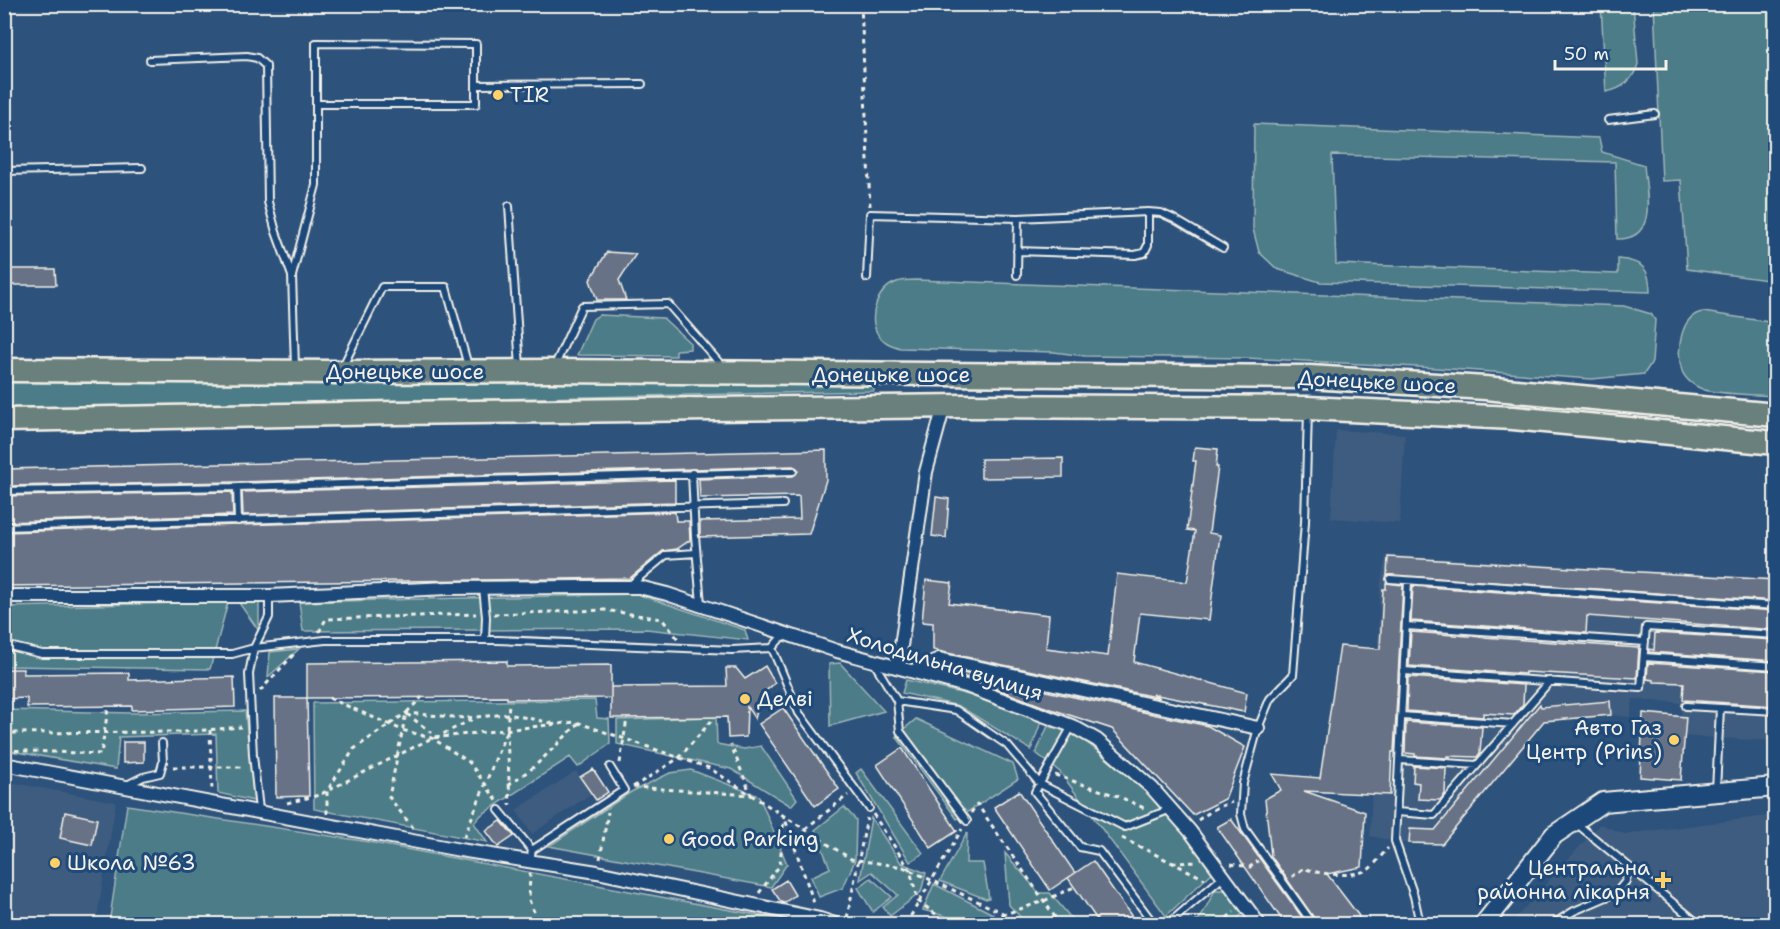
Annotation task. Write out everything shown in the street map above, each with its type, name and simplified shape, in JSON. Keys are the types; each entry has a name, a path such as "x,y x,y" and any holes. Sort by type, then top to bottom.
{"highway":[{"name":"Донецьке шосе","path":"4,370 552,371 1310,377 1485,388 1776,415"},
{"name":"Донецьке шосе","path":"4,420 395,412 944,406 1308,408 1513,418 1776,444"}],"street":[{"path":"898,667 926,472 944,406"},
{"name":"Холодильна вулиця","path":"4,596 269,596 483,588 639,587 701,604 873,661 1009,701 1072,726 1096,740 1152,788 1190,831 1213,862 1219,880 1244,903 1259,924"},
{"path":"913,671 939,659 1258,728"},
{"path":"4,764 259,810 460,850 531,856 835,924"},
{"path":"1484,924 1554,835 1603,802 1776,787"}],"lane":[{"path":"295,371 292,276 316,185 316,104 316,43 476,44 476,104 316,104"},
{"path":"150,60 247,56 257,58 266,66 268,202 292,276"},
{"path":"476,86 642,84"},
{"path":"1608,120 1655,114"},
{"path":"4,171 142,168"},
{"path":"509,206 520,371"},
{"path":"1017,252 1135,255 1144,253 1148,245 1148,212"},
{"path":"867,278 870,214 1018,218 1161,213 1223,248"},
{"path":"1017,275 1018,218"},
{"path":"339,372 382,287 446,287 470,372"},
{"path":"552,371 582,306 668,304 728,374"},
{"path":"1308,408 1305,522 1293,675 1270,699 1258,728 1243,783 1241,814 1245,829 1313,924"},
{"path":"4,491 237,487 793,471"},
{"path":"692,473 701,604"},
{"path":"237,487 238,521"},
{"path":"4,527 783,504"},
{"path":"627,587 666,555 696,553"},
{"path":"1390,579 1776,606"},
{"path":"1408,581 1395,841 1414,896 1420,924"},
{"path":"483,588 486,617 485,640"},
{"path":"259,810 249,674 254,648 270,617 269,596"},
{"path":"1406,626 1645,642"},
{"path":"1404,671 1641,688 1646,627 1776,635"},
{"path":"4,647 42,654 232,654 254,648 314,641 485,640 732,650 772,648 785,633"},
{"path":"772,648 799,713 869,808"},
{"path":"1644,657 1776,666"},
{"path":"873,661 897,701 900,731 967,821"},
{"path":"1397,812 1434,815 1550,681"},
{"path":"897,701 956,710 1007,745 1040,783 1125,827 1171,809"},
{"path":"1686,706 1776,711"},
{"path":"1716,791 1720,708"},
{"path":"1402,716 1513,724"},
{"path":"1072,726 1035,792 1080,846 1099,851 1154,924"},
{"path":"126,786 143,777 160,773 162,743"},
{"path":"1400,760 1477,765"},
{"path":"499,807 531,856 624,790 610,767"},
{"path":"1574,822 1699,924"},
{"path":"1553,924 1574,911 1616,893 1626,881 1628,866"},
{"path":"1168,924 1219,880"}],"path":[{"path":"861,4 870,214"},
{"path":"489,614 605,610 662,619 686,649"},
{"path":"314,641 326,619 477,614"},
{"path":"250,701 306,642"},
{"path":"327,823 327,791 354,749 406,712 422,697"},
{"path":"329,698 402,730 434,737 579,723 709,768 851,859 903,867 1005,914"},
{"path":"509,703 508,803 513,812"},
{"path":"4,750 101,754 108,709"},
{"path":"406,712 466,718 508,714 557,724"},
{"path":"406,712 389,797 424,842"},
{"path":"406,712 434,737 469,762 499,807"},
{"path":"259,810 319,795 478,717"},
{"path":"617,779 627,718"},
{"path":"508,785 534,767 579,723"},
{"path":"4,732 183,732 252,727"},
{"path":"210,730 213,802"},
{"path":"460,850 507,730"},
{"path":"732,745 751,795"},
{"path":"162,767 255,768"},
{"path":"1047,773 1120,797 1157,814"},
{"path":"633,787 751,795"},
{"path":"805,829 855,789"},
{"path":"1190,831 1197,821 1216,808 1238,800 1242,795"},
{"path":"597,872 610,802"},
{"path":"906,924 977,804 1055,917 1064,924"},
{"path":"845,924 869,808"},
{"path":"869,808 910,870 918,901 949,924"},
{"path":"749,905 780,864 784,816"},
{"path":"784,816 820,919"},
{"path":"1120,837 1172,863 1219,880"},
{"path":"1293,876 1304,868 1324,875 1368,869 1395,841"},
{"path":"531,856 529,900 539,924"},
{"path":"1172,863 1213,862 1250,867 1264,857"},
{"path":"986,924 1005,914 1044,901 1074,886"},
{"path":"1220,924 1244,903"}],"shaded area":[{"path":"1336,430 1405,434 1400,523 1331,518"},
{"path":"1386,555 1775,579 1775,741 1680,736 1682,703 1633,699 1630,717 1611,715 1544,721 1442,844 1404,843 1370,836 1380,587"},
{"path":"576,771 591,794 532,834 516,810"},
{"name":"Школа №63","path":"4,781 116,802 96,924 5,924"},
{"name":"Центральна районна лікарня","path":"1775,815 1775,924 1510,924 1600,824 1625,834"}],"green space":[{"path":"1601,5 1633,5 1638,64 1626,83 1606,92"},
{"path":"1654,5 1775,5 1775,281 1687,269 1681,180 1662,181"},
{"path":"1254,124 1599,138 1602,152 1644,165 1647,201 1645,223 1639,232 1630,237 1617,239 1615,162 1332,155 1336,264 1618,274 1618,259 1643,267 1650,284 1650,292 1320,282 1277,269 1259,252 1253,229"},
{"path":"916,280 1624,306 1651,314 1655,320 1652,362 1644,374 1592,379 1247,358 1085,356 1054,352 900,348 881,339 874,326 874,311 880,296 890,285"},
{"path":"1703,312 1775,323 1775,396 1707,391 1696,386 1683,374 1680,363 1682,336 1689,320"},
{"path":"599,315 663,318 690,343 690,349 676,350 676,356 577,355 593,319"},
{"path":"4,376 873,384 874,391 5,409"},
{"path":"637,594 745,630 748,640 646,629 303,631 299,602"},
{"path":"228,602 210,669 5,666 4,607"},
{"path":"239,603 259,603 259,631"},
{"path":"299,649 268,677 270,652"},
{"path":"840,663 884,711 830,726 829,664"},
{"path":"906,680 969,695 1041,722 1031,750 959,706 902,693"},
{"path":"595,700 597,718 609,719 610,744 578,767 570,757 481,815 474,823 487,842 314,809 313,703"},
{"path":"5,710 132,713 245,711 254,801 218,793 216,734 119,737 116,769 5,750"},
{"path":"716,717 717,744 744,749 761,746 797,799 791,806 731,769 617,744 617,720"},
{"path":"916,719 1013,764 1018,779 957,819 896,736"},
{"path":"1048,726 1075,733 1160,802 1214,871 1166,916 1060,772 1036,753"},
{"path":"861,769 923,853 910,862 856,773"},
{"name":"Good Parking","path":"691,770 759,796 787,864 771,887 549,846 631,792 670,773"},
{"path":"127,805 363,841 805,924 109,924"},
{"path":"844,807 856,820 855,860 843,888 819,897 811,877 830,868 815,830"},
{"path":"871,818 901,863 926,873 921,892 890,916 883,907 898,895 872,872 860,880"},
{"path":"967,833 966,863 983,863 989,898 986,899 940,881"},
{"path":"1005,853 1039,893 1050,893 1076,924 1027,924 1009,905"},
{"path":"871,878 892,897 873,912 858,888"},
{"path":"934,884 993,914 981,924 974,924 923,910"},
{"path":"1215,890 1227,890 1244,913 1229,924 1193,924 1201,917"}],"building":[{"path":"607,252 636,254 619,280 626,300 597,300 590,280"},
{"path":"4,269 55,269 56,285 4,285"},
{"path":"1195,447 1218,449 1216,467 1218,467 1209,533 1220,535 1209,620 1140,613 1134,662 1247,693 1244,712 1152,694 1160,698 933,650 933,623 922,622 926,580 952,583 949,603 1049,615 1046,648 1108,656 1117,574 1187,582 1195,531 1187,530 1196,461 1193,461"},
{"path":"826,450 826,480 809,534 700,537 700,521 800,519 799,496 700,498 699,479 793,476 798,471 793,466 237,482 4,486 4,469"},
{"path":"1063,458 1063,477 981,478 981,459"},
{"path":"675,480 675,502 243,515 242,492"},
{"path":"232,492 233,515 4,522 4,496"},
{"path":"936,497 949,499 946,538 932,536"},
{"path":"675,512 676,521 689,521 690,540 677,549 663,551 630,578 4,586 4,532"},
{"path":"1388,557 1776,580 1776,601 1387,575"},
{"path":"1386,583 1403,585 1390,795 1304,791 1365,812 1362,867 1327,874 1359,916 1358,924 1318,924 1271,856 1265,799 1281,790 1272,774 1320,778 1340,646 1380,649 1383,589 1386,589"},
{"path":"1413,586 1776,611 1776,630 1587,616 1586,633 1411,621"},
{"path":"1411,632 1639,648 1637,678 1525,672 1525,674 1409,666"},
{"path":"1655,633 1776,640 1776,661 1649,652 1649,649 1654,650"},
{"path":"507,661 507,666 611,665 611,698 307,698 307,663"},
{"path":"1648,663 1776,671 1776,706 1683,700 1684,683 1654,682 1654,680 1647,679"},
{"path":"765,666 775,683 761,695 755,719 747,707 746,737 728,738 727,717 611,718 611,687 727,686 726,668 736,668 745,679"},
{"path":"940,668 1208,726 1245,747 1225,799 1193,815 1112,729 1042,706 969,678 938,670"},
{"path":"4,669 23,669 23,674 129,673 129,680 234,677 235,707 132,710 132,706 27,707 27,698 4,699"},
{"path":"1408,677 1524,685 1523,704 1514,715 1483,713 1483,717 1407,711"},
{"path":"275,698 307,698 309,796 276,797"},
{"path":"1610,701 1611,715 1544,721 1442,844 1409,843 1410,829 1435,830 1540,704 1541,707"},
{"path":"783,708 839,789 815,806 759,724"},
{"name":"Авто Газ Центр (Prins)","path":"1643,713 1686,717 1681,780 1640,777"},
{"path":"1406,722 1482,727 1480,753 1477,757 1447,756 1447,758 1405,753"},
{"path":"123,742 144,742 144,762 123,763"},
{"path":"902,748 957,831 931,848 877,765"},
{"path":"1414,766 1446,768 1445,794 1440,800 1418,799 1419,783 1413,782"},
{"path":"593,769 608,792 596,800 580,777"},
{"path":"1019,791 1075,873 1050,890 994,807"},
{"path":"65,812 97,819 92,845 60,838"},
{"path":"1231,819 1307,924 1285,924 1217,827"},
{"path":"501,821 514,836 498,847 486,831"},
{"path":"1093,861 1137,924 1100,924 1068,878"},
{"path":"786,880 795,895 784,903 772,889"}],"place":[{"name":"TIR","path":"498,95"},
{"name":"Делві","path":"745,699"},
{"name":"Авто Газ Центр (Prins)","path":"1674,740"},
{"name":"Good Parking","path":"669,839"},
{"name":"Школа №63","path":"55,863"},
{"name":"Центральна районна лікарня","path":"1663,880"}]}
